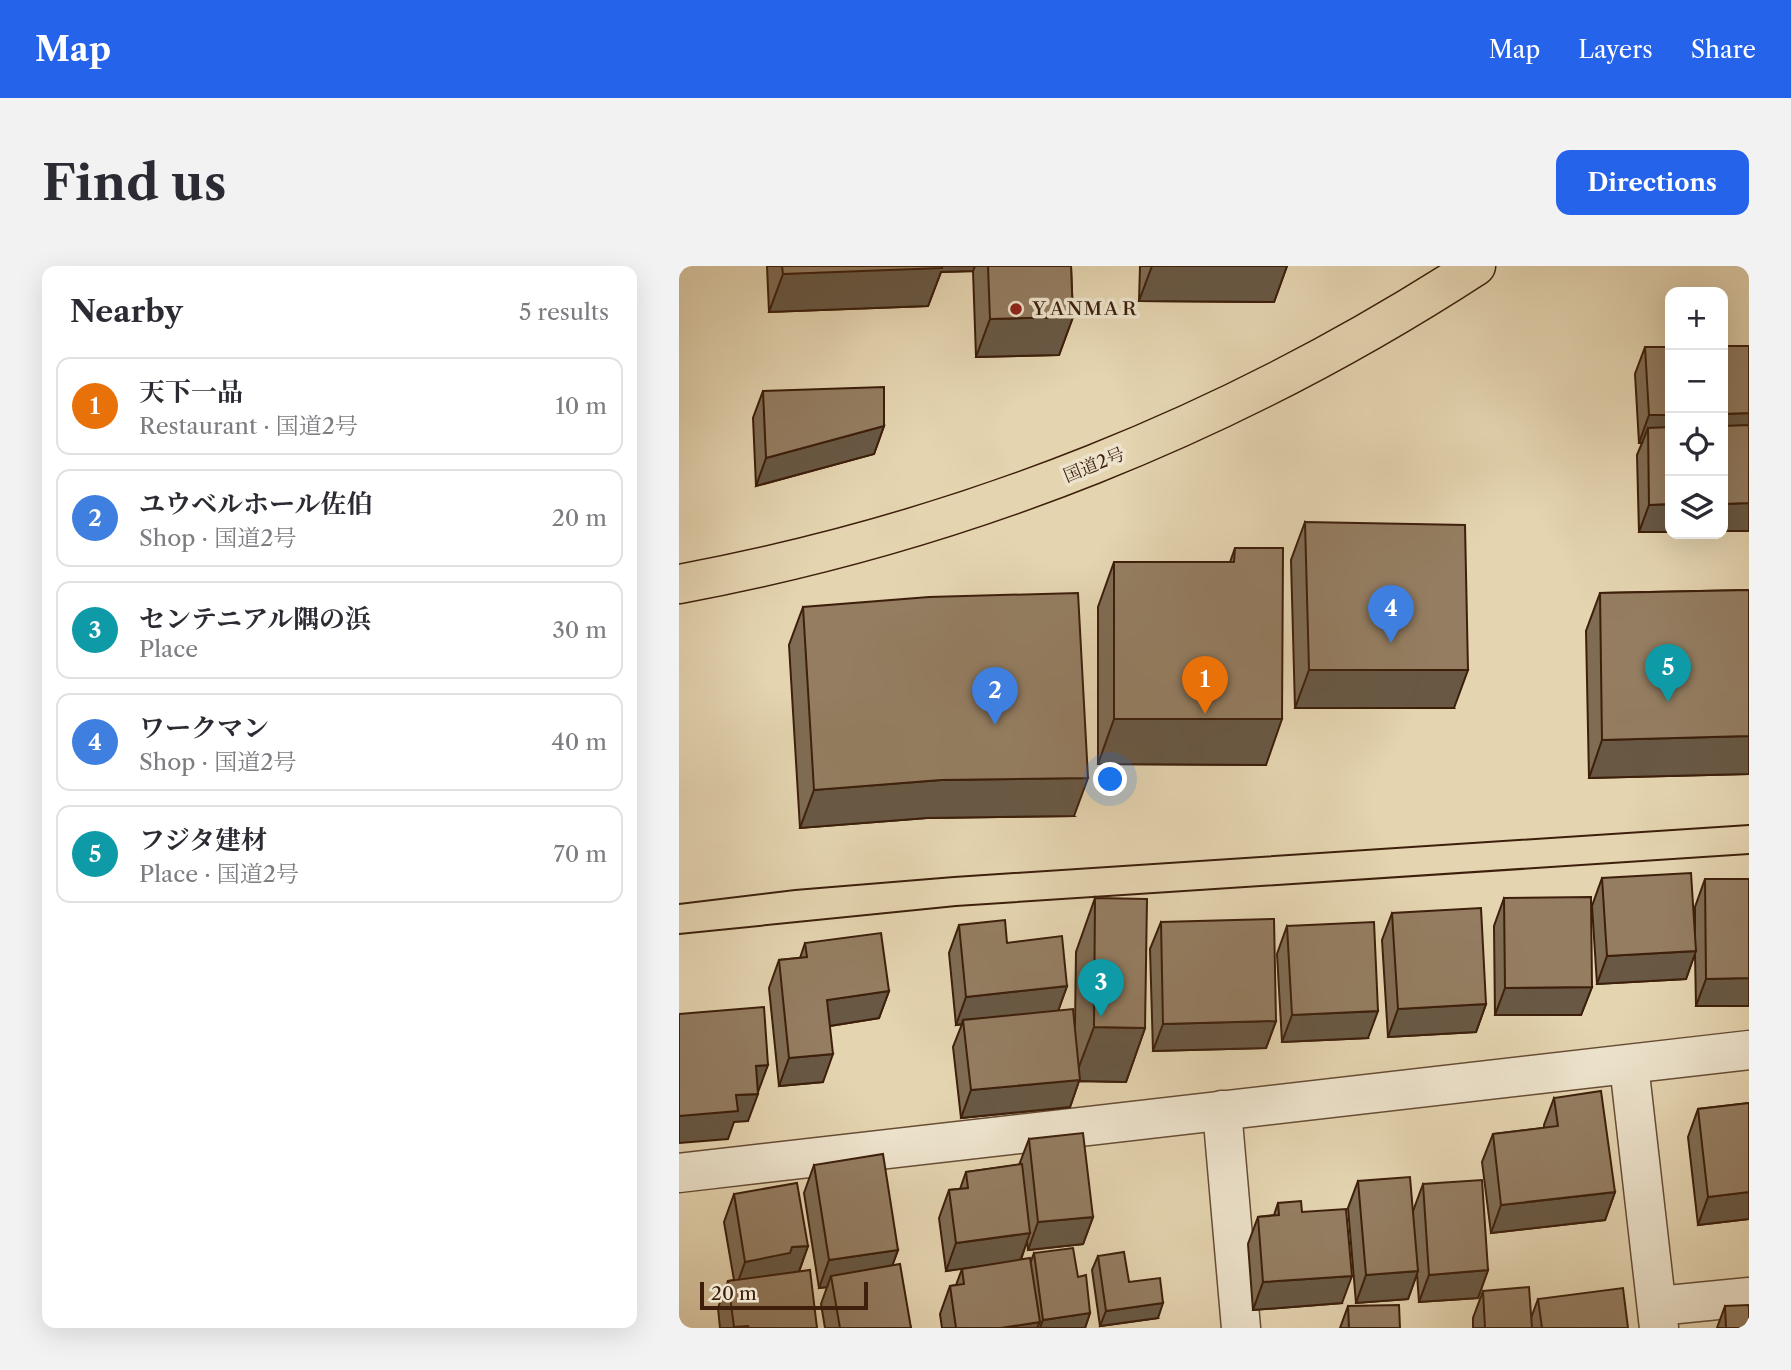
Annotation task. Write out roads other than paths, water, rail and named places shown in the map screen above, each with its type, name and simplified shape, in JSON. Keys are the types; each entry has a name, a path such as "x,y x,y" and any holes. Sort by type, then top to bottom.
{"highway":[{"name":"国道2号","path":"679,583 818,555 943,519 1066,477 1186,427 1291,375 1416,305 1476,266"}],"street":[{"path":"679,1173 1749,1050"},
{"path":"1629,1065 1658,1317 1749,1297"},
{"path":"1222,1110 1241,1328"}],"tram line":[{"path":"679,904 795,890 954,877 1749,825"},
{"path":"679,934 956,906 1749,854"}],"place":[{"name":"ＹＡＮＭＡＲ","path":"1016,309"},
{"name":"ワークマン","path":"1391,643"},
{"name":"フジタ建材","path":"1668,702"},
{"name":"天下一品","path":"1205,714"},
{"name":"ユウベルホール佐伯","path":"995,725"},
{"name":"センテニアル隅の浜","path":"1101,1017"}]}
